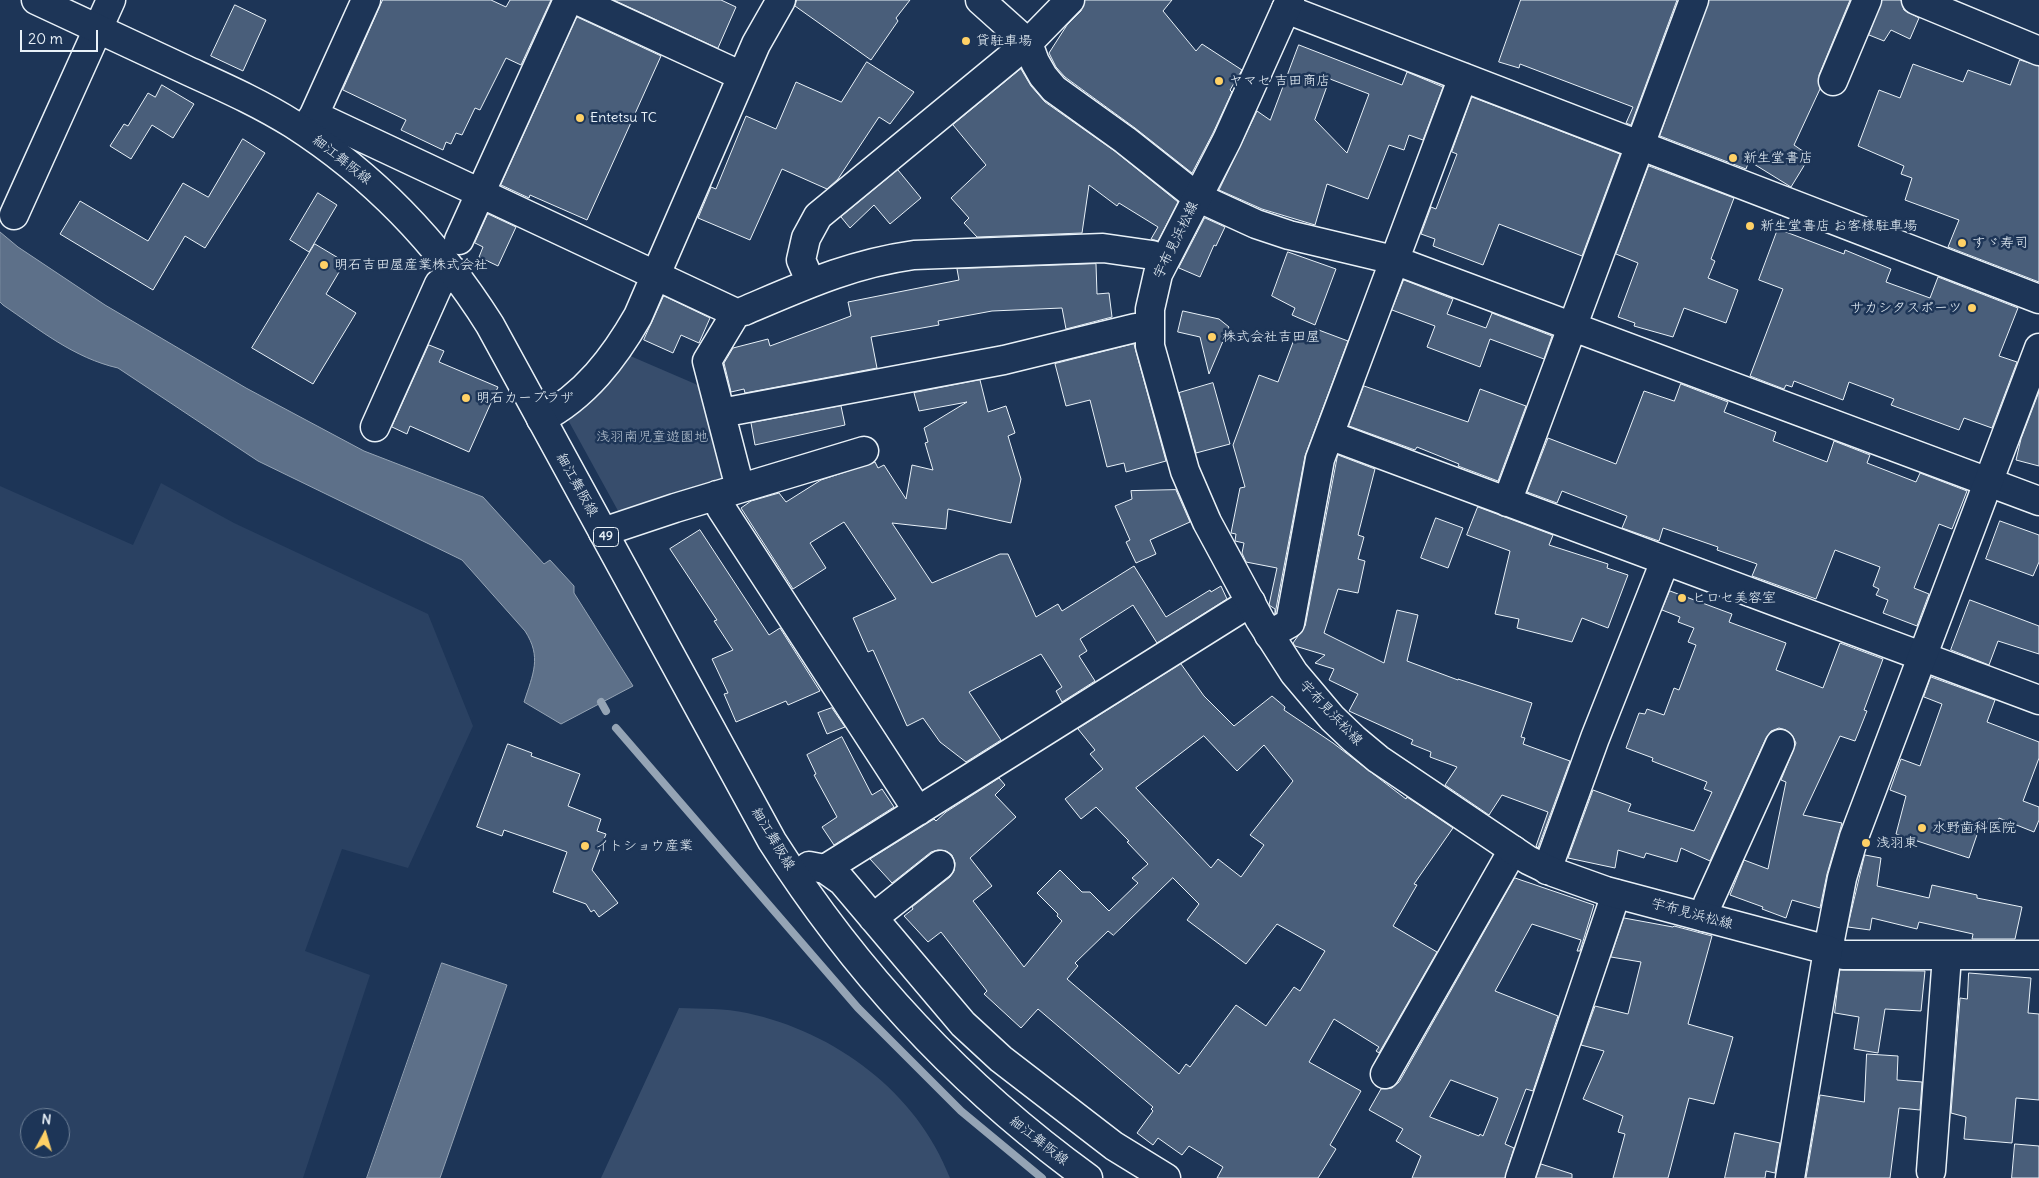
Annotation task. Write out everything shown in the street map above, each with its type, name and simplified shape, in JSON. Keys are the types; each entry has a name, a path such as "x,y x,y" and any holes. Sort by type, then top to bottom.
{"street":[{"name":"細江舞阪線","path":"36,0 235,92 309,123 343,159 392,201 455,272 490,326 772,841 791,872 852,955 913,1026 994,1103 1051,1151 1088,1178"},
{"path":"14,215 111,0"},
{"path":"366,0 309,123 480,194 736,313"},
{"path":"459,240 568,0"},
{"path":"577,0 742,76"},
{"path":"541,419 559,409 579,394 612,357 638,316 742,76 763,30 781,0"},
{"path":"980,0 1028,43 1035,62 1043,76 1054,89 1119,136 1197,197 1256,224 1289,235 1394,260 2039,501"},
{"path":"810,283 801,260 806,238 818,216 1028,43 1070,0"},
{"path":"1507,502 1694,0"},
{"path":"1833,82 1867,0"},
{"path":"1916,0 2039,51"},
{"path":"1288,4 1463,77 2039,299"},
{"name":"宇布見浜松線","path":"1288,4 1231,132 1164,261 1152,292 1149,328 1155,364 1185,471 1207,522 1269,635 1311,696 1354,739 1378,759 1513,850 1547,870 1579,883 1843,955 2039,955"},
{"path":"1269,635 1290,623 1320,459 1463,77"},
{"path":"918,811 721,508 729,492 721,413 708,360 736,313 857,266 914,255 1103,248 1152,255 1164,261"},
{"path":"374,427 439,284 455,272"},
{"path":"721,413 1004,360 1135,328 1149,328"},
{"path":"1790,1178 1828,950 1842,878 1854,837 1990,483 2039,348"},
{"path":"1329,435 2039,700"},
{"path":"603,532 864,451"},
{"path":"1547,870 1595,738 1665,561"},
{"path":"825,869 1251,602"},
{"path":"1704,917 1708,902 1780,744"},
{"path":"1385,1074 1513,850"},
{"path":"791,872 799,867 811,865 825,869 842,881 953,1014 1001,1058 1114,1146 1166,1178"},
{"path":"873,918 940,865"},
{"path":"1520,1178 1616,894"},
{"path":"1931,1170 1947,956"}],"shaded area":[{"path":"0,232 18,247 105,305 246,388 364,451 483,497 544,564 550,560 574,586 574,593 633,686 561,724 524,702 533,674 535,658 530,640 525,631 462,560 258,461 118,368 72,350 3,305 0,302"},
{"path":"161,483 234,523 428,614 473,726 408,868 342,849 305,951 370,975 303,1178 0,1178 0,486 133,545"},
{"path":"442,963 507,985 440,1178 367,1178"}],"green space":[{"name":"浅羽南児童遊園地","path":"628,355 707,389 731,483 622,518 567,418"},
{"path":"679,1008 722,1009 747,1013 780,1022 811,1035 841,1051 869,1070 894,1093 917,1119 935,1147 950,1178 601,1178"}],"building":[{"path":"383,0 491,0 506,7 510,0 551,0 521,65 506,58 480,110 475,108 462,135 456,133 451,144 446,142 443,150 401,130 406,120 343,90"},
{"path":"614,0 721,0 736,7 718,48"},
{"path":"797,0 910,0 896,18 898,21 871,60 795,6"},
{"path":"1085,0 1172,0 1163,11 1196,51 1202,44 1242,70 1230,90 1232,92 1192,173 1135,128 1065,77 1056,67 1049,53 1067,25 1081,11"},
{"path":"1521,0 1677,0 1631,125 1626,123 1633,107 1520,64 1519,68 1499,62"},
{"path":"1709,0 1850,0 1819,75 1820,89 1794,145 1810,156 1791,187 1749,161 1746,169 1660,136"},
{"path":"1882,0 1901,0 1904,10 1919,18 1910,39 1891,30 1884,41 1869,35"},
{"path":"235,5 266,20 243,71 211,56"},
{"name":"Entetsu TC","path":"577,17 661,56 587,220 530,195 529,198 501,185"},
{"path":"1299,45 1402,85 1407,72 1443,87 1423,140 1409,135 1404,150 1389,145 1368,199 1327,184 1315,225 1262,209 1219,190 1257,111 1270,120","holes":["1330,79 1369,94 1347,153 1315,120"]},
{"path":"2020,60 2039,66 2039,282 1948,247 1959,220 1905,200 1912,178 1901,174 1904,166 1858,146 1879,90 1900,98 1913,64 1963,82 1968,70 2010,85"},
{"path":"867,62 914,92 890,124 879,117 838,179 827,189 782,169 750,240 698,218 711,187 716,189 746,116 776,129 796,82 841,102"},
{"path":"1021,69 1031,86 1045,102 1116,152 1178,202 1158,241 1151,239 1158,227 1119,203 1117,206 1089,185 1082,233 977,237 964,223 969,218 951,198 986,165 953,125"},
{"path":"162,85 194,104 173,138 152,125 131,159 110,146 124,124 128,126 148,93 155,97"},
{"path":"1472,97 1620,154 1582,256 1499,224 1483,265 1433,246 1435,239 1421,234 1431,207 1436,209 1457,154 1452,152"},
{"path":"243,139 265,153 205,248 185,236 153,290 60,234 80,201 148,241 183,183 208,197"},
{"path":"1649,166 1734,198 1711,259 1715,261 1708,278 1738,290 1726,323 1684,308 1673,337 1634,326 1635,323 1618,317 1638,263 1616,254"},
{"path":"898,170 921,198 890,224 874,205 850,228 841,217"},
{"path":"318,193 337,205 309,252 290,240"},
{"path":"488,214 516,227 498,266 479,257 483,247 475,243"},
{"path":"1205,218 1225,227 1216,246 1214,245 1200,277 1179,268"},
{"path":"1778,229 1844,254 1845,250 1891,269 1886,282 1930,298 1938,277 2018,308 1999,356 2017,362 1992,428 1964,418 1959,430 1891,405 1894,399 1849,382 1843,400 1794,381 1792,387 1786,385 1784,389 1750,376 1783,289 1759,280"},
{"path":"315,244 345,262 326,294 356,313 313,384 252,348"},
{"path":"1288,252 1336,269 1315,325 1292,315 1295,308 1272,296"},
{"path":"1096,264 1097,294 1109,293 1112,317 1066,329 1062,308 992,311 938,321 939,325 871,337 877,368 745,393 744,389 731,392 724,363 733,348 768,339 770,346 851,316 848,302 959,280 957,269"},
{"path":"1404,280 1453,299 1447,314 1486,328 1492,313 1552,336 1544,359 1490,339 1480,367 1427,347 1435,326 1392,310"},
{"path":"664,296 710,318 699,343 681,335 673,353 644,340"},
{"path":"1183,311 1219,319 1229,327 1209,374 1200,337 1178,332"},
{"path":"1316,329 1348,341 1305,456 1275,614 1275,609 1269,605 1277,568 1246,562 1242,553 1244,543 1235,541 1236,534 1231,533 1240,488 1245,487 1233,445 1259,375 1278,382 1295,337 1312,341"},
{"path":"1134,344 1166,461 1126,472 1124,463 1107,467 1090,400 1066,406 1055,364"},
{"name":"明石カープラザ","path":"429,345 444,351 439,362 498,387 469,452 410,426 407,434 392,427"},
{"path":"980,380 988,412 1006,406 1015,433 1008,436 1021,479 1011,523 948,509 946,529 892,523 932,583 1000,554 1008,554 1036,617 1058,604 1062,611 1134,566 1166,617 1210,590 1211,592 1221,586 1227,599 1157,643 1133,605 1080,639 1087,651 1079,656 1095,681 1062,702 1056,691 1062,687 1041,654 969,692 1001,740 966,762 940,742 923,718 907,726 873,650 868,652 853,618 896,599 844,522 810,543 826,568 793,589 741,508 751,501 779,493 786,502 821,480 875,462 878,468 884,465 906,499 912,465 933,470 925,443 928,442 924,428 967,402 919,411 914,393"},
{"path":"1213,383 1230,444 1196,453 1179,393"},
{"path":"1681,384 1728,402 1724,412 1776,432 1773,441 1827,462 1834,441 1870,455 1867,463 1916,482 1920,473 1967,491 1952,529 1939,524 1914,588 1929,594 1917,626 1883,613 1888,600 1876,595 1879,589 1873,586 1880,567 1835,550 1816,599 1752,576 1757,564 1717,550 1718,547 1663,528 1659,541 1622,528 1627,516 1562,491 1557,503 1527,492 1548,438 1616,464 1644,391 1674,401"},
{"path":"1364,386 1468,422 1480,389 1526,406 1498,481 1458,466 1459,464 1417,447 1415,450 1349,426"},
{"path":"2039,392 2039,466 2016,460 2021,439"},
{"path":"841,406 845,425 755,445 751,423"},
{"path":"1338,455 1375,469 1358,535 1364,537 1358,559 1365,561 1358,593 1338,589 1324,633 1384,663 1397,610 1418,615 1407,661 1458,680 1532,703 1521,737 1525,738 1523,744 1570,761 1538,848 1536,846 1548,812 1502,795 1489,815 1445,785 1457,767 1430,757 1431,752 1411,744 1413,740 1349,711 1358,694 1329,680 1334,669 1315,663 1325,655 1295,646 1293,643 1305,626"},
{"path":"1176,490 1190,522 1150,540 1156,554 1136,563 1126,542 1130,540 1115,506 1132,499 1131,491"},
{"path":"1478,507 1553,535 1549,545 1608,564 1607,568 1628,575 1608,628 1582,618 1572,642 1517,628 1519,619 1495,614 1510,551 1467,535"},
{"path":"1436,518 1463,528 1448,568 1421,558"},
{"path":"2000,521 2039,535 2039,562 2033,576 1986,559"},
{"path":"700,530 769,635 780,628 820,691 788,705 786,701 736,722 724,694 728,693 712,659 733,650 714,621 717,620 670,549"},
{"path":"1670,591 1732,614 1729,622 1786,643 1776,670 1823,688 1840,643 1883,659 1864,710 1867,711 1855,741 1840,736 1803,815 1842,823 1827,874 1820,908 1792,900 1786,918 1730,895 1744,860 1768,869 1786,782 1781,780 1796,743 1792,735 1786,730 1779,728 1771,731 1766,738 1710,861 1681,848 1677,862 1646,853 1644,858 1618,850 1615,868 1568,858 1593,790 1631,804 1628,811 1694,831 1712,792 1704,789 1707,782 1652,761 1653,758 1626,748 1639,713 1645,714 1647,709 1664,715 1674,688 1679,690 1696,645 1688,642 1694,628 1678,622 1680,617 1662,610"},
{"path":"1970,600 2039,626 2039,654 1998,641 1989,665 1951,650"},
{"path":"1181,664 1204,696 1234,726 1272,696 1285,707 1284,710 1333,743 1406,799 1407,797 1453,828 1414,884 1417,885 1393,926 1437,952 1379,1053 1376,1051 1379,1047 1334,1019 1309,1062 1361,1091 1330,1145 1336,1149 1318,1178 1217,1178 1223,1167 1189,1146 1182,1155 1158,1138 1153,1145 1137,1133 1153,1111 1151,1109 1153,1107 1038,1009 1021,1028 984,994 987,991 941,932 928,942 904,916 913,909 912,907 950,877 954,871 955,863 952,855 946,851 938,850 931,852 892,883 870,859 934,819 936,821 946,812 999,778 1005,785 995,795 1016,817 970,858 992,886 973,901 1024,967 1062,921 1057,916 1058,914 1037,893 1060,870 1082,892 1090,892 1109,911 1138,883 1132,878 1148,864 1096,807 1081,819 1065,799 1103,769 1090,754 1095,750 1078,729","holes":["1204,736 1237,771 1264,745 1293,781 1250,835 1264,845 1241,877 1218,859 1211,868 1136,788","1173,878 1199,904 1187,920 1246,964 1277,924 1325,951 1300,991 1294,987 1266,1026 1236,1005 1190,1067 1186,1064 1179,1074 1067,979 1078,966 1075,963 1108,931 1113,935"]},
{"path":"1931,677 1995,700 1987,722 2039,742 2039,758 2023,801 2039,807 2039,820 2034,832 1999,818 1997,825 1982,820 1969,858 1896,834 1906,796 1890,790 1901,759 1920,766 1942,704 1924,697"},
{"path":"832,708 845,727 827,734 818,713"},
{"path":"842,737 872,795 882,789 894,807 834,845 822,827 837,817 814,775 816,774 807,755"},
{"path":"508,744 532,753 531,756 580,774 568,806 601,819 597,831 606,834 592,870 618,903 599,917 594,910 591,912 586,904 553,892 567,852 504,830 502,836 477,827"},
{"path":"1865,855 1881,858 1877,886 1929,898 1932,885 1977,895 1977,898 2022,907 2015,939 1972,939 1973,934 1919,922 1917,929 1872,918 1870,930 1848,927"},
{"path":"1515,878 1594,905 1580,951 1577,951 1581,940 1532,924 1495,991 1558,1016 1533,1091 1526,1089 1505,1144 1514,1148 1505,1178 1412,1178 1421,1156 1396,1141 1403,1129 1369,1110 1381,1089 1392,1088 1399,1082","holes":["1451,1080 1498,1098 1483,1136 1430,1117"]},
{"path":"1624,918 1674,926 1712,936 1688,1024 1733,1037 1714,1104 1689,1098 1668,1178 1613,1178 1625,1134 1618,1132 1623,1116 1583,1099 1604,1051 1581,1045 1595,1006 1628,1014 1641,962 1611,957"},
{"path":"1840,970 1925,971 1921,1011 1885,1009 1878,1053 1854,1049 1859,1017 1835,1013"},
{"path":"1969,973 2031,978 2028,1013 2039,1014 2039,1100 2016,1098 2012,1143 1964,1139 1966,1117 1951,1113 1960,998 1967,999"},
{"path":"1867,1054 1898,1056 1897,1080 1922,1082 1920,1110 1899,1108 1890,1178 1806,1178 1820,1095 1864,1102"},
{"path":"1735,1133 1780,1143 1775,1173 1766,1171 1765,1178 1725,1178"},
{"path":"2015,1144 2039,1146 2039,1178 2012,1178"},
{"path":"1541,1164 1572,1174 1572,1178 1536,1178"}],"waterway":[{"path":"601,702 606,711"},
{"path":"616,728 858,1008 961,1111 1042,1178"}],"place":[{"name":"貸駐車場","path":"966,41"},
{"name":"ヤマセ 吉田商店","path":"1219,81"},
{"name":"Entetsu TC","path":"580,118"},
{"name":"新生堂書店","path":"1733,158"},
{"name":"新生堂書店 お客様駐車場","path":"1750,226"},
{"name":"すゞ寿司","path":"1962,243"},
{"name":"明石吉田屋産業株式会社","path":"324,265"},
{"name":"サカシタスポーツ","path":"1972,308"},
{"name":"株式会社吉田屋","path":"1212,337"},
{"name":"明石カープラザ","path":"466,398"},
{"name":"ヒロセ美容室","path":"1682,598"},
{"name":"水野歯科医院","path":"1922,828"},
{"name":"浅羽東","path":"1866,843"},
{"name":"イトショウ産業","path":"585,846"}]}
